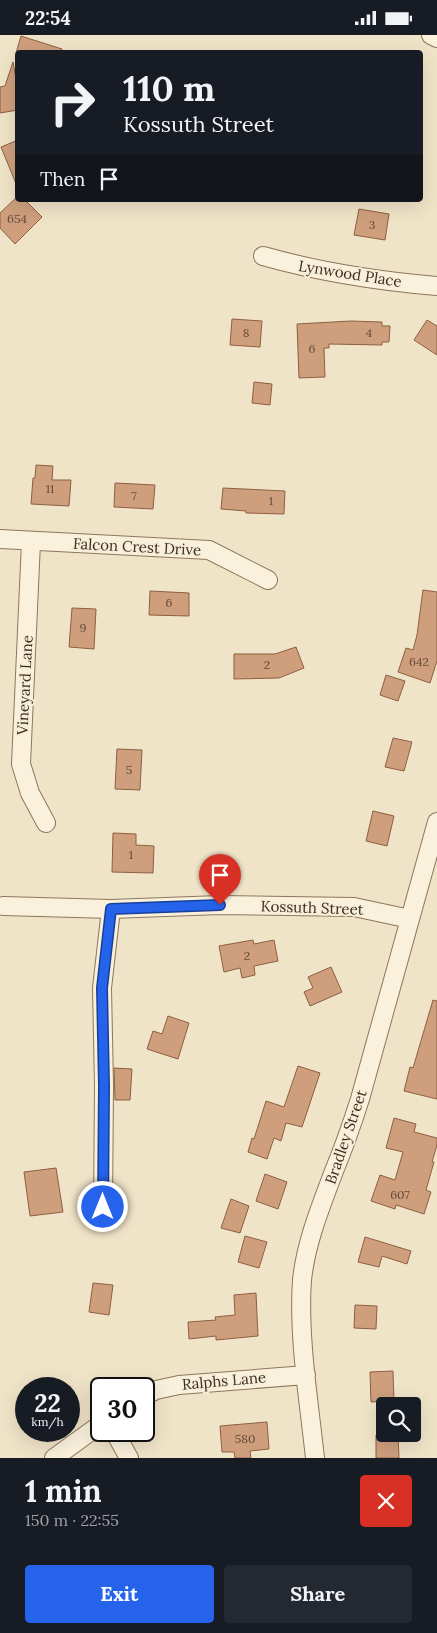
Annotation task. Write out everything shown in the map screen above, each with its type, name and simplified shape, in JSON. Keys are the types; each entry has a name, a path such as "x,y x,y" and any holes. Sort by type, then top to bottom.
{"street":[{"path":"431,35 437,38"},
{"name":"Lynwood Place","path":"263,256 304,268 356,277 437,287"},
{"name":"Falcon Crest Drive","path":"0,539 209,551 268,579"},
{"name":"Vineyard Lane","path":"31,542 21,764 30,793 46,823"},
{"name":"Bradley Street","path":"315,1458 306,1375 302,1279 314,1225 360,1099 437,822"},
{"name":"Kossuth Street","path":"3,906 111,909 220,905 354,907 410,919"},
{"path":"103,1207 104,1086 102,988 111,909"},
{"name":"Ralphs Lane","path":"155,1390 179,1385 306,1375"},
{"path":"54,1458 90,1432"},
{"path":"120,1442 129,1458"}],"building":[{"path":"21,36 62,49 62,50 17,50"},
{"path":"13,62 15,73 15,110 0,113 0,87 5,86"},
{"path":"15,141 15,181 1,147"},
{"path":"15,199 15,202 27,202 42,217 15,244 0,228 0,213"},
{"path":"359,209 389,214 385,240 354,235"},
{"path":"232,319 262,321 260,347 230,345"},
{"path":"427,320 437,326 437,355 414,340"},
{"path":"351,321 382,322 382,326 390,326 389,342 382,342 382,345 329,344 329,348 324,348 325,377 299,378 297,324"},
{"path":"254,382 272,384 270,405 252,403"},
{"path":"36,465 53,466 52,480 71,480 69,506 31,504"},
{"path":"115,483 155,485 153,509 114,507"},
{"path":"223,488 285,491 284,514 246,513 246,511 221,509"},
{"path":"423,590 437,592 437,661 430,683 398,672 406,648 413,650"},
{"path":"150,591 189,593 189,616 149,615"},
{"path":"72,608 96,609 94,649 69,647"},
{"path":"296,647 304,668 279,678 234,679 234,654 275,654"},
{"path":"386,675 405,681 398,701 380,695"},
{"path":"393,738 412,742 404,771 385,767"},
{"path":"117,749 142,750 140,790 115,789"},
{"path":"373,811 394,816 387,846 366,841"},
{"path":"113,833 136,834 136,845 154,846 153,873 112,872"},
{"path":"253,940 254,944 274,940 278,961 254,966 255,975 242,978 240,968 224,972 219,946"},
{"path":"331,967 342,992 310,1006 304,992 313,988 308,977"},
{"path":"433,1000 437,1001 437,1099 404,1091 410,1067 413,1068"},
{"path":"168,1016 189,1023 178,1059 147,1049 153,1031 162,1034"},
{"path":"298,1066 320,1073 302,1127 286,1123 281,1141 274,1138 267,1159 248,1152 266,1101 284,1107"},
{"path":"114,1068 132,1069 130,1100 115,1100"},
{"path":"394,1118 416,1124 414,1132 437,1138 432,1162 434,1162 426,1190 431,1192 424,1214 396,1205 395,1209 371,1201 380,1175 395,1180 403,1152 386,1148"},
{"path":"56,1168 63,1212 30,1216 24,1172"},
{"path":"265,1174 287,1182 278,1209 256,1201"},
{"path":"231,1199 249,1206 240,1233 221,1228"},
{"path":"245,1236 267,1242 259,1268 238,1262"},
{"path":"365,1237 411,1251 407,1264 382,1256 379,1267 358,1262"},
{"path":"93,1283 113,1285 109,1315 89,1312"},
{"path":"256,1293 258,1336 216,1340 216,1336 189,1339 188,1322 216,1320 215,1317 235,1315 234,1295"},
{"path":"355,1305 377,1306 376,1329 354,1328"},
{"path":"393,1371 394,1397 376,1397 376,1402 371,1402 370,1372"},
{"path":"267,1422 269,1449 250,1451 251,1458 235,1458 234,1452 222,1452 220,1426"},
{"path":"376,1442 398,1442 399,1458 376,1458"}],"route":[{"path":"103,1207 104,1086 102,988 111,909 220,905"}]}
